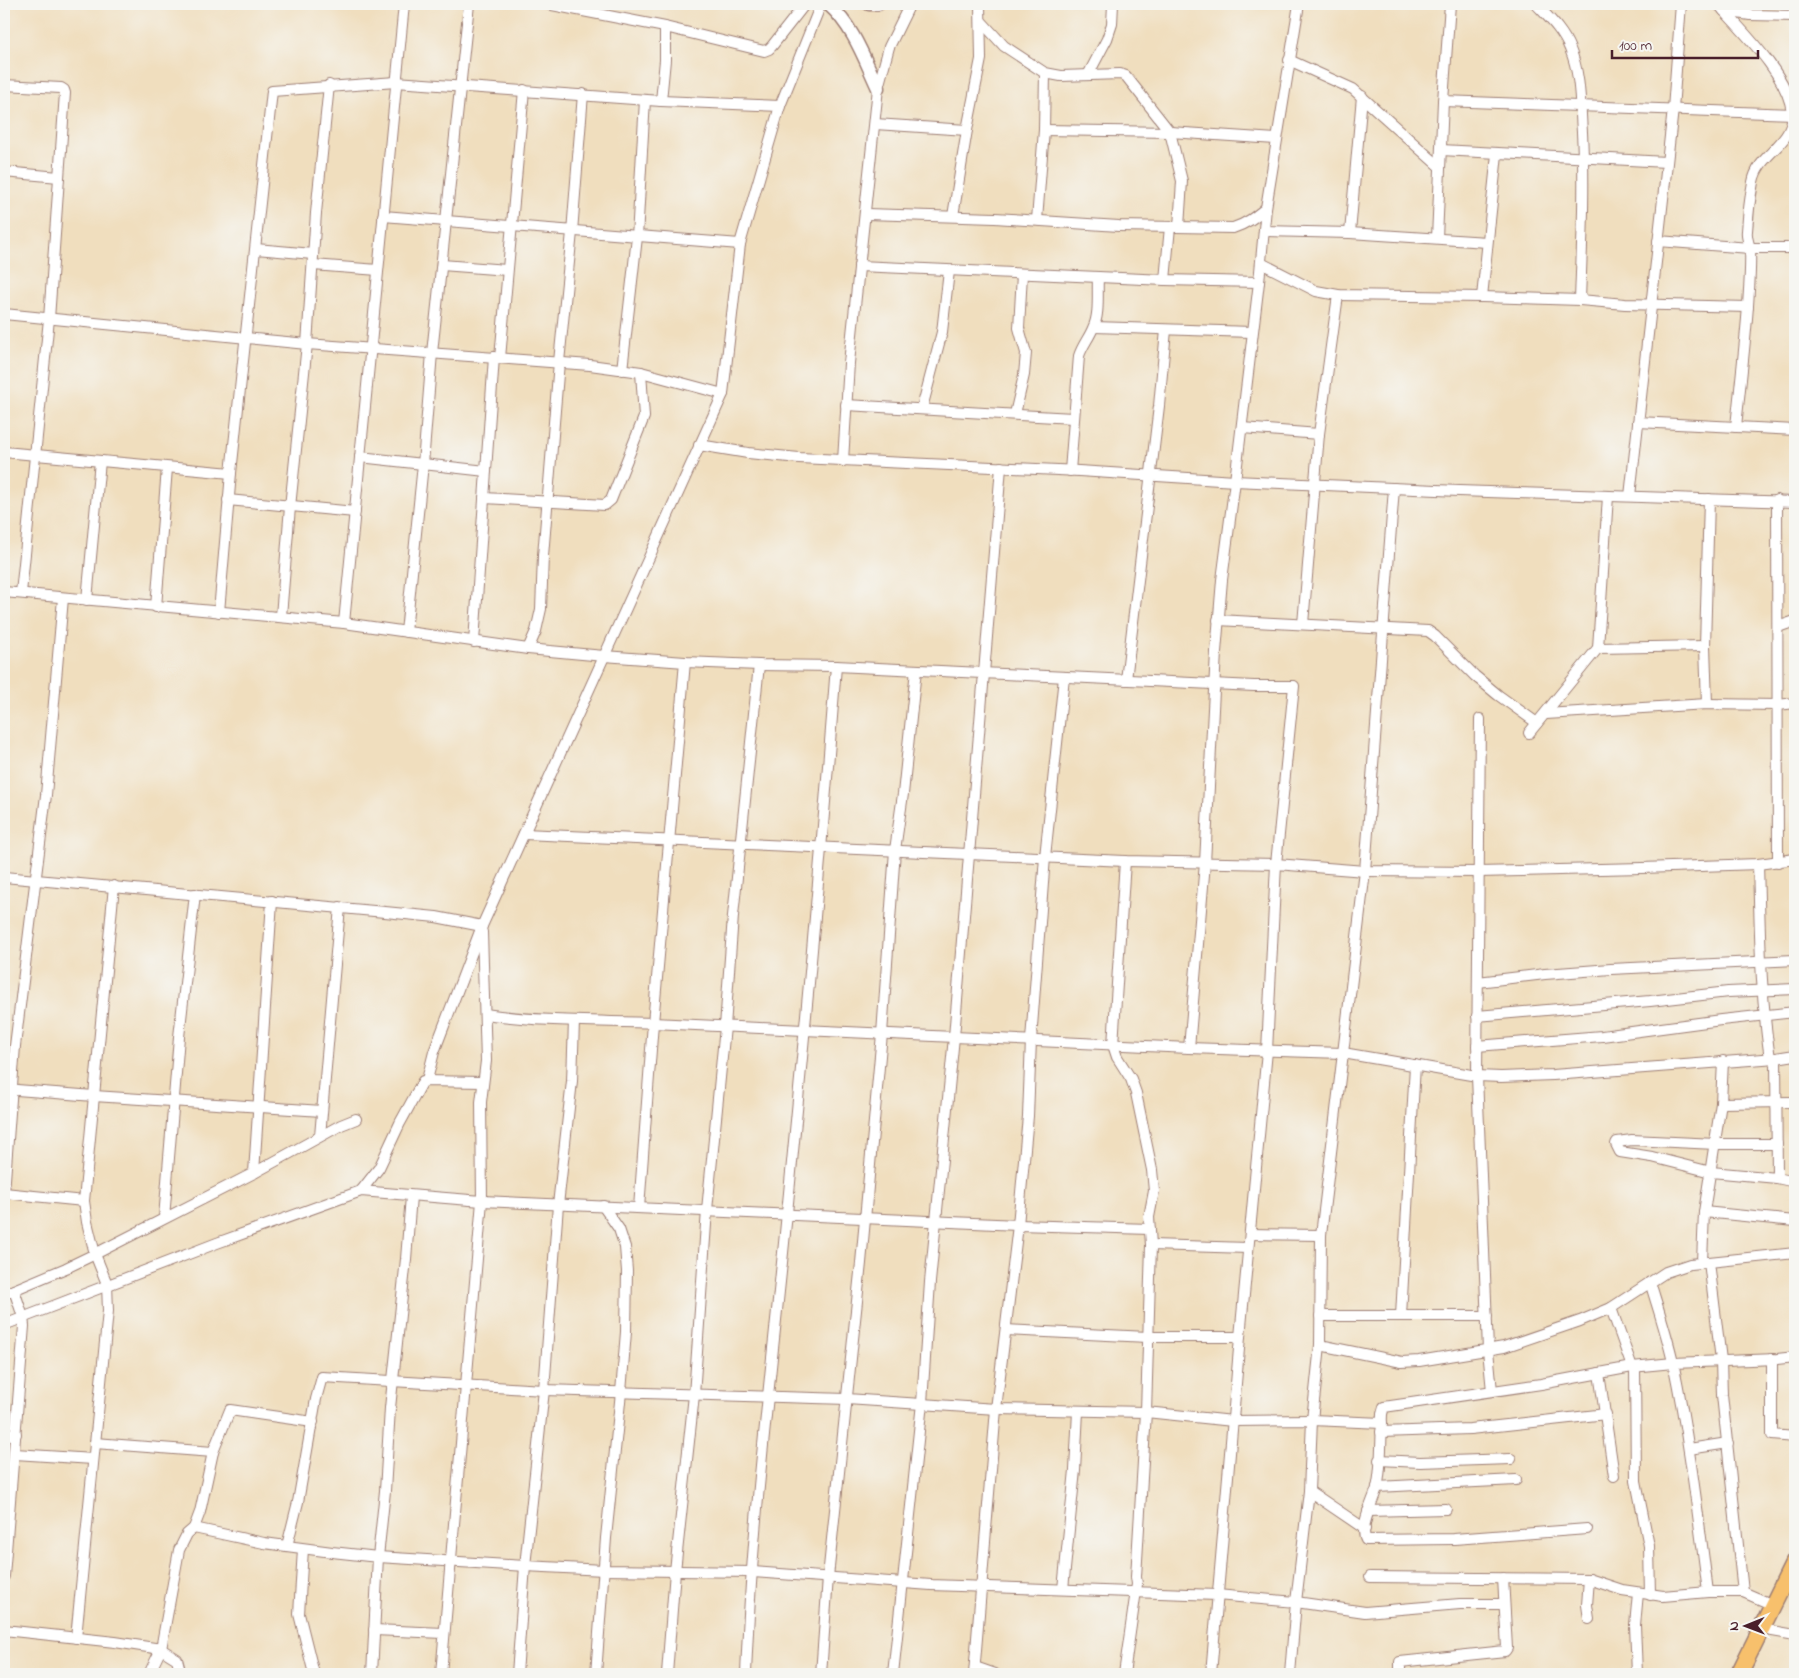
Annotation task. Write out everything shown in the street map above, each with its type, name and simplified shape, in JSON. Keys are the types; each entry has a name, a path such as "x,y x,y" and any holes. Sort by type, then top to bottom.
{"highway":[{"path":"1740,1674 1773,1604 1790,1581 1795,1560"}],"street":[{"path":"344,623 404,4"},
{"path":"406,632 432,353 469,4"},
{"path":"547,4 584,7 764,50 772,46 805,4"},
{"path":"427,1080 434,1052 482,926 723,394 740,244 780,106 821,4"},
{"path":"828,4 840,14 852,32 878,88"},
{"path":"869,4 878,4"},
{"path":"844,461 846,405 878,88 889,47 910,4"},
{"path":"953,216 967,130 982,59 980,4"},
{"path":"1088,75 1107,39 1112,24 1113,4"},
{"path":"1189,1048 1205,863 1218,620 1222,580 1242,428 1266,208 1299,4"},
{"path":"1437,238 1443,102 1450,4"},
{"path":"1536,4 1558,27 1571,51 1581,105 1584,158 1580,300"},
{"path":"1630,496 1673,109 1681,4"},
{"path":"1721,7 1750,15 1795,16"},
{"path":"1721,7 1748,37 1785,89 1794,114 1788,135 1760,164 1756,171 1746,233 1750,248 1748,307 1736,427"},
{"path":"981,21 1004,46 1045,73 1061,76 1124,74 1170,132 1182,182 1164,280"},
{"path":"661,101 665,60 665,27"},
{"path":"1289,60 1343,83 1362,96 1440,167"},
{"path":"1037,220 1044,130 1045,73"},
{"path":"219,612 228,500 272,91 329,85 396,82 661,101 780,106"},
{"path":"4,99 4,85 64,90 49,318 20,593"},
{"path":"281,616 329,85"},
{"path":"474,642 486,470 512,227 524,90"},
{"path":"528,649 536,631 541,609 547,501 583,94"},
{"path":"1350,234 1362,96"},
{"path":"622,370 637,237 645,100"},
{"path":"1443,102 1581,105 1794,114"},
{"path":"875,124 967,130"},
{"path":"1044,130 1170,132 1276,139"},
{"path":"1441,150 1666,162"},
{"path":"1482,297 1497,154"},
{"path":"4,172 59,177"},
{"path":"866,214 1233,228 1246,223 1266,208"},
{"path":"383,216 740,244"},
{"path":"1264,231 1437,238 1487,242"},
{"path":"1658,242 1750,248 1795,248"},
{"path":"256,250 313,254"},
{"path":"1261,264 1316,291 1338,296 1482,297 1580,300 1624,304 1748,307"},
{"path":"313,265 378,270"},
{"path":"442,265 507,270"},
{"path":"859,266 1164,280 1259,282"},
{"path":"922,408 942,332 949,271"},
{"path":"1015,414 1024,375 1026,353 1019,328 1022,274"},
{"path":"1070,471 1079,356 1082,346 1094,327 1098,277"},
{"path":"1303,624 1319,434 1338,296"},
{"path":"4,314 307,344 559,362 641,372 723,394"},
{"path":"1094,327 1252,332"},
{"path":"1126,680 1159,406 1166,330"},
{"path":"484,498 605,505 611,500 644,417 641,372"},
{"path":"846,405 1073,418"},
{"path":"1638,422 1795,430"},
{"path":"1242,428 1319,434"},
{"path":"699,445 748,453 844,461 1000,467 1314,485 1795,502"},
{"path":"4,452 231,473"},
{"path":"360,457 486,470"},
{"path":"87,600 100,461"},
{"path":"893,1674 922,1403 935,1221 954,1036 1000,467"},
{"path":"156,606 167,468"},
{"path":"1301,1674 1291,1671 1296,1602 1309,1491 1312,1420 1320,1345 1321,1235 1364,871 1394,488"},
{"path":"1529,733 1598,648 1608,496"},
{"path":"1707,704 1705,646 1709,499"},
{"path":"228,500 355,512"},
{"path":"1777,500 1778,862"},
{"path":"4,592 281,616 528,649 685,662 836,666 1294,686 1276,864 1267,1050 1211,1674"},
{"path":"63,598 47,786 8,1089 4,1193 84,1201"},
{"path":"1218,620 1428,631 1483,683 1537,723"},
{"path":"1778,627 1795,621"},
{"path":"1598,648 1705,646"},
{"path":"639,1208 653,1023 685,662"},
{"path":"667,1674 675,1571 694,1395 707,1210 725,1027 733,916 742,844 759,665"},
{"path":"746,1674 748,1626 768,1396 805,1031 836,666"},
{"path":"821,1674 828,1577 882,1034 895,850 907,761 916,670"},
{"path":"995,1674 975,1671 996,1409 1018,1225 1028,1116 1031,1040 1045,857 1064,677"},
{"path":"1546,714 1707,704 1778,705 1795,703"},
{"path":"1480,719 1477,1076 1486,1316 1492,1391"},
{"path":"524,834 1125,861 1276,864 1364,871 1478,872 1758,864 1795,859"},
{"path":"1124,1674 1136,1591 1146,1412 1151,1244 1149,1217 1154,1191 1152,1170 1136,1093 1131,1079 1117,1057 1113,1045 1125,861"},
{"path":"1758,864 1762,992 1764,1017 1773,1058 1777,1178"},
{"path":"4,877 340,907 436,917 482,926"},
{"path":"76,1638 108,1311 107,1284 95,1254 84,1201 114,886"},
{"path":"164,1218 195,894"},
{"path":"254,1173 272,901"},
{"path":"320,1136 340,907"},
{"path":"441,1674 482,1201 481,1102 486,1061 482,926"},
{"path":"1478,982 1545,974 1795,960"},
{"path":"1478,1016 1650,1001 1728,992 1762,992 1795,989"},
{"path":"1477,1046 1602,1036 1795,1012"},
{"path":"485,1014 574,1021 954,1036 1113,1045 1343,1053 1477,1076 1553,1075 1795,1055"},
{"path":"517,1674 525,1566 544,1390 558,1205 572,1081 574,1021"},
{"path":"1723,1061 1721,1103 1716,1144 1704,1212 1706,1262 1721,1360 1722,1395 1743,1592"},
{"path":"1401,1316 1415,1065"},
{"path":"361,1191 379,1168 421,1083 427,1080 483,1082"},
{"path":"8,1089 322,1111"},
{"path":"1721,1103 1795,1102"},
{"path":"4,1576 22,1359 23,1317 9,1292 95,1254 254,1173 341,1125 356,1119"},
{"path":"1777,1144 1716,1144 1632,1140 1620,1140 1616,1144 1620,1152 1652,1157 1711,1172 1777,1178 1795,1182"},
{"path":"4,1324 107,1284 361,1191 558,1205 1018,1225 1150,1228"},
{"path":"372,1674 378,1557 411,1196"},
{"path":"596,1674 626,1332 628,1271 625,1247 619,1229 603,1206"},
{"path":"1704,1212 1795,1221"},
{"path":"1250,1234 1321,1235"},
{"path":"1151,1244 1248,1248"},
{"path":"1320,1345 1402,1362 1488,1350 1518,1344 1612,1308 1650,1282 1678,1267 1706,1262 1795,1253"},
{"path":"1650,1282 1673,1363 1688,1449 1708,1592"},
{"path":"1612,1308 1634,1367 1636,1481 1650,1546 1650,1595"},
{"path":"1320,1316 1486,1316"},
{"path":"1006,1330 1148,1337 1240,1337"},
{"path":"1587,1529 1454,1539 1366,1540 1364,1538 1364,1529 1368,1511 1377,1487 1384,1407 1541,1384 1634,1367 1795,1356"},
{"path":"1772,1359 1772,1435 1795,1437"},
{"path":"1599,1373 1614,1476"},
{"path":"287,1546 298,1502 322,1377 544,1390 847,1399 996,1409 1146,1412 1233,1421 1312,1420 1381,1427 1470,1429 1606,1414"},
{"path":"149,1674 161,1649 179,1550 187,1534 194,1528 200,1512 213,1452 230,1410 313,1422"},
{"path":"1063,1589 1073,1489 1078,1411"},
{"path":"4,1434 16,1434"},
{"path":"95,1442 213,1452"},
{"path":"1688,1449 1728,1443"},
{"path":"15,1454 93,1459"},
{"path":"1380,1460 1420,1462 1511,1459"},
{"path":"1377,1487 1516,1480"},
{"path":"1309,1491 1364,1529"},
{"path":"1368,1511 1446,1509"},
{"path":"194,1528 287,1546 378,1557 525,1566 604,1570 753,1572 904,1584 1218,1595 1296,1602 1365,1612 1451,1604 1504,1604"},
{"path":"303,1548 299,1614 314,1674"},
{"path":"1370,1577 1589,1580 1622,1590 1650,1595 1671,1596 1708,1592 1743,1592 1773,1604"},
{"path":"1400,1674 1399,1664 1403,1661 1506,1650 1503,1578"},
{"path":"1589,1580 1587,1605 1589,1619"},
{"path":"1637,1674 1635,1625 1638,1593"},
{"path":"1761,1629 1795,1635"},
{"path":"4,1630 161,1649 177,1659 181,1674"},
{"path":"374,1630 444,1633"}]}
